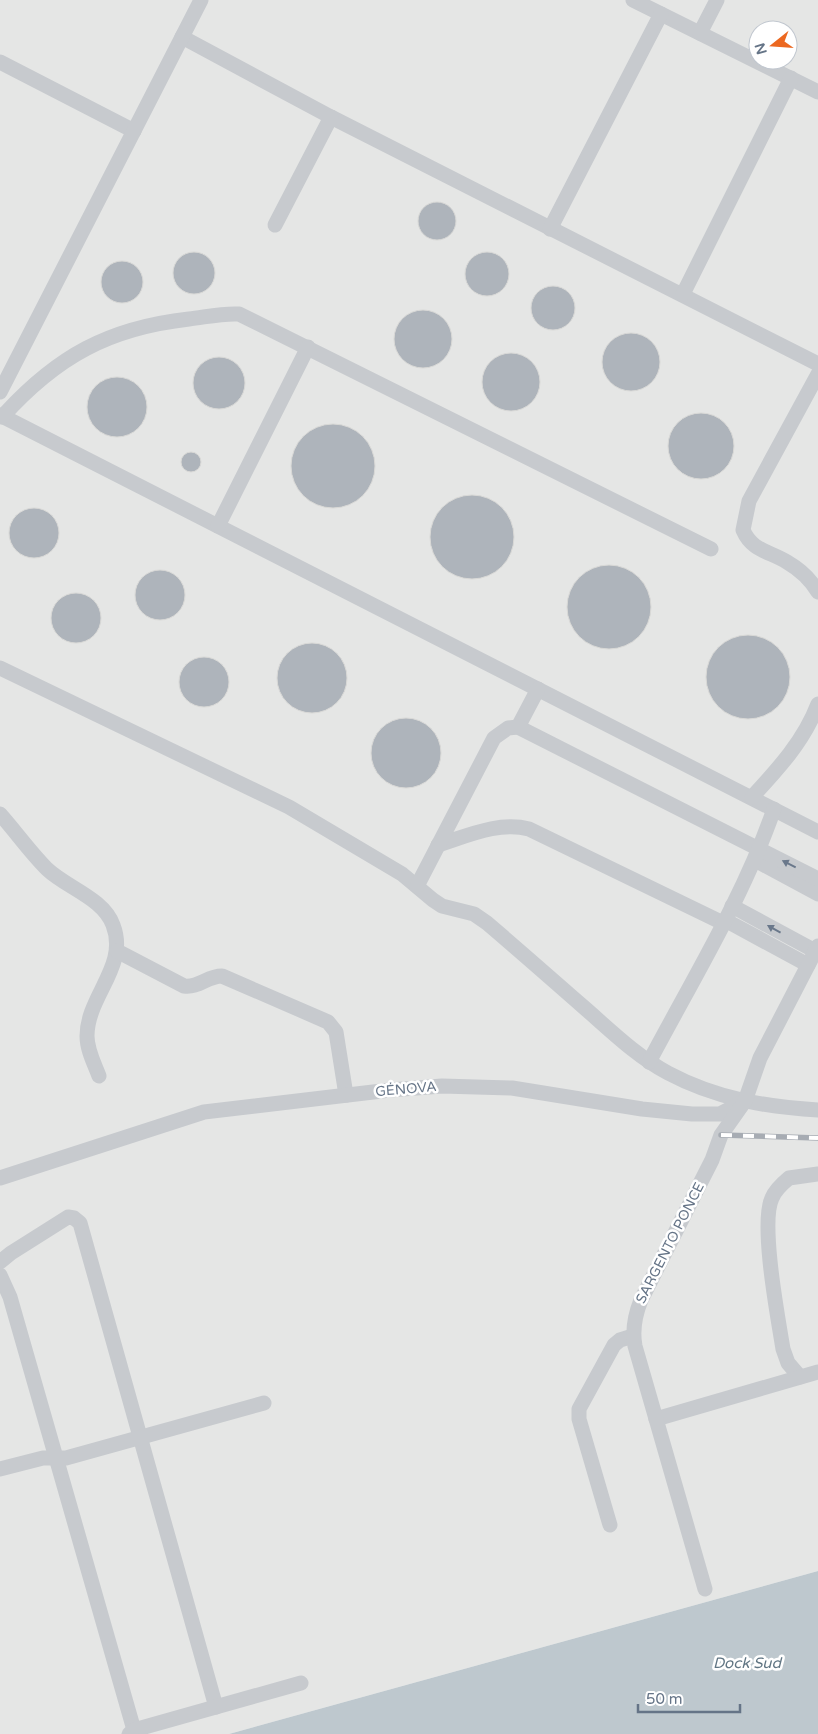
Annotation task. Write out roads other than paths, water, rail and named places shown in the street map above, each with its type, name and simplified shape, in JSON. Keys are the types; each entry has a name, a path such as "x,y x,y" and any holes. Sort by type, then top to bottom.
{"street":[{"path":"0,392 202,0"},
{"path":"633,0 818,92"},
{"path":"700,33 717,0"},
{"path":"550,229 661,14"},
{"path":"182,37 331,117 818,364"},
{"path":"0,62 134,131"},
{"path":"683,294 791,78"},
{"path":"275,226 331,117"},
{"path":"712,549 239,314 156,323 109,336 80,351 17,400 1,416 818,832"},
{"path":"218,526 308,347"},
{"path":"818,374 749,501 743,530 753,546 787,562 802,573 818,592"},
{"path":"0,668 289,807 402,874 442,906 474,914 487,923 619,1038 649,1062 668,1073 707,1090 745,1101 768,1106 818,1110"},
{"path":"518,728 538,689"},
{"path":"752,798 798,743 812,719 818,704"},
{"path":"417,886 494,738 508,728 518,728 758,854 818,879"},
{"path":"649,1062 758,854 774,809"},
{"path":"0,814 47,868 105,911 113,924 118,944 117,951 90,1020 87,1035 89,1049 99,1076"},
{"path":"438,844 499,827 523,828 727,916 816,948"},
{"path":"758,854 818,894"},
{"path":"727,916 808,965"},
{"name":"SARGENTO PONCE","path":"705,1589 633,1336 634,1319 641,1300 712,1160 721,1135 745,1101 760,1058 816,948"},
{"path":"117,951 184,986 191,987 209,978 222,976 328,1022 336,1032 346,1095"},
{"name":"GÉNOVA","path":"0,1178 204,1112 404,1088 482,1086 532,1090 642,1109 712,1114 726,1112 745,1101"},
{"path":"800,1377 788,1363 783,1350 768,1238 768,1213 772,1197 789,1178 818,1174"},
{"path":"0,1262 11,1252 68,1217 74,1218 80,1223 216,1706"},
{"path":"0,1275 10,1297 132,1732 216,1706 301,1683"},
{"path":"610,1525 579,1419 579,1409 614,1344 633,1336"},
{"path":"767,1386 775,1375 783,1350"},
{"path":"656,1419 818,1372"},
{"path":"0,1469 43,1458 66,1458 264,1402"}],"water":[{"name":"Dock Sud","path":"818,1571 818,1734 229,1734"}],"railway":[{"path":"721,1135 818,1138"}]}
